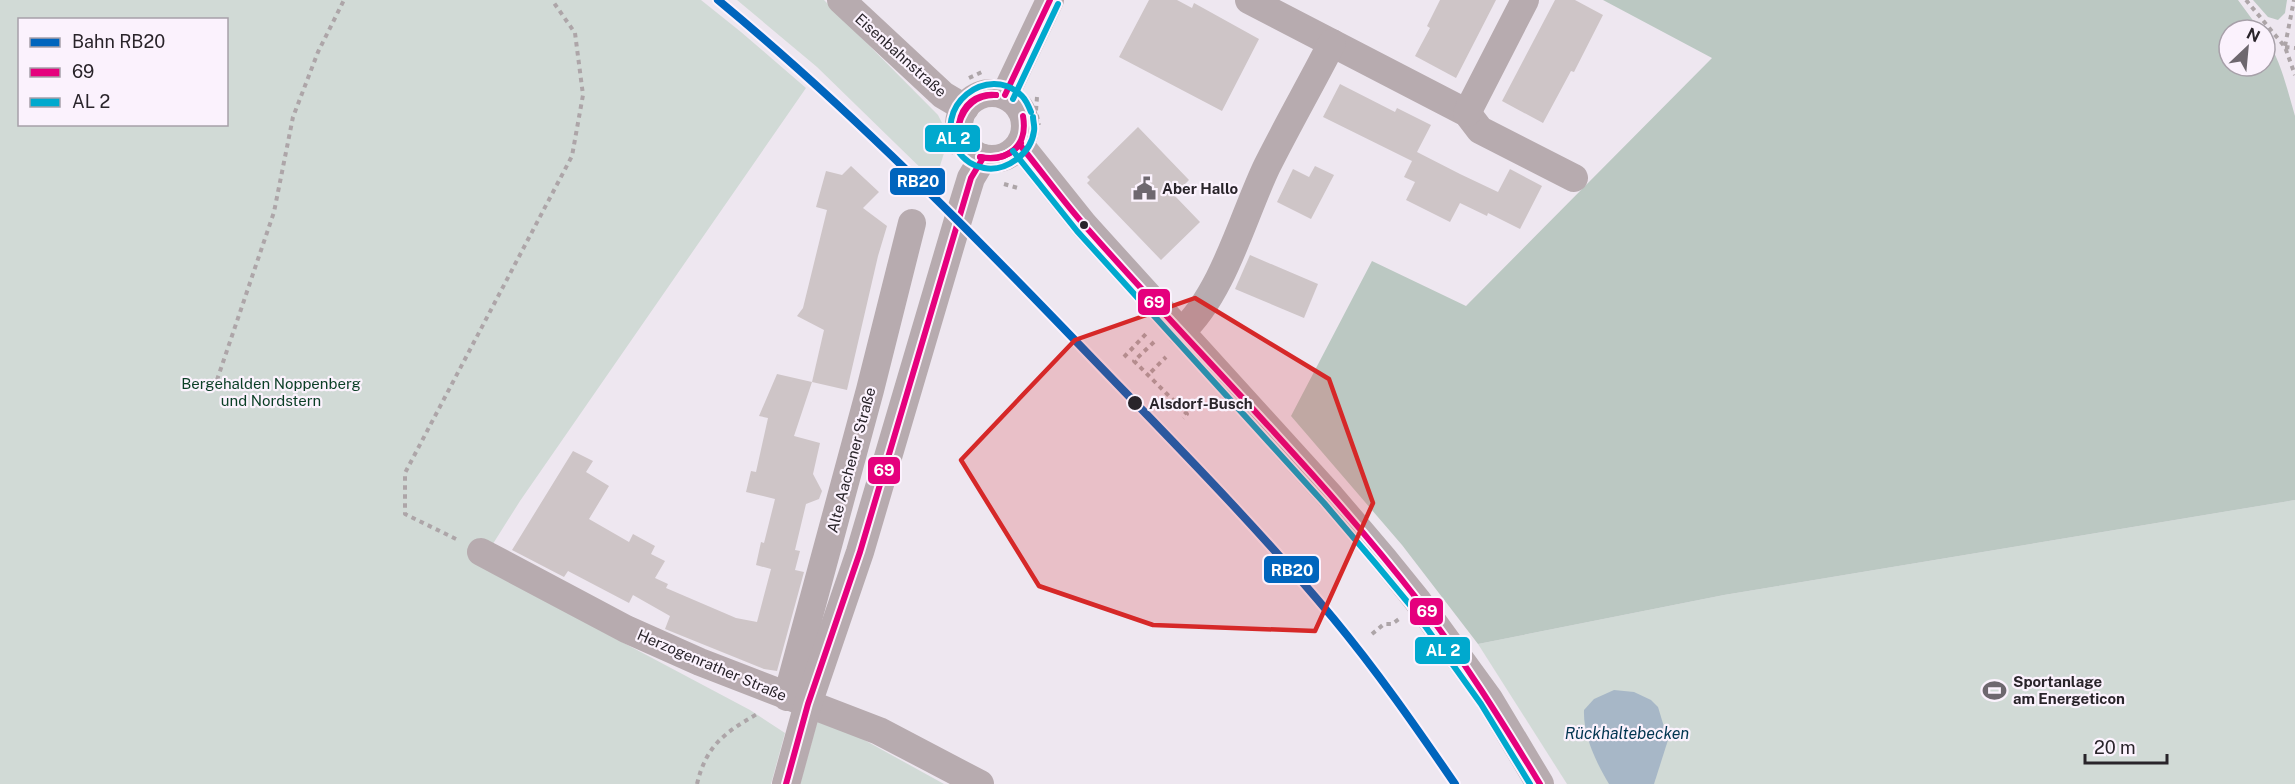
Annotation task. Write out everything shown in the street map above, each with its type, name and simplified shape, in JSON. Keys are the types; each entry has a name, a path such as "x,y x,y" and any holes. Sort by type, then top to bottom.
{"street":[{"name":"Eisenbahnstraße","path":"841,0 943,95 965,108"},
{"path":"1005,96 1050,0"},
{"path":"1249,0 1467,113 1480,130 1574,178"},
{"path":"1467,113 1525,0"},
{"path":"1169,341 1193,321 1221,273 1268,165 1332,44"},
{"path":"994,93 1005,96 1020,108 1024,117 1026,127 1020,145 1004,158 993,160 983,158 966,147 961,138 960,117 972,100 982,95 994,93"},
{"path":"1020,145 1084,225 1169,341 1331,497 1417,600 1489,699 1540,784"},
{"name":"Alte Aachener Straße","path":"797,701 860,552 971,178 983,158"},
{"name":"Alte Aachener Straße","path":"786,784 797,701 912,222"},
{"name":"Herzogenrather Straße","path":"481,552 626,629 700,663 879,731 980,784"}],"path":[{"path":"217,380 274,212 293,117 318,52 344,0"},
{"path":"481,552 405,514 405,473 572,156 583,95 575,33 552,0"},
{"path":"2246,0 2285,47 2295,75"},
{"path":"2285,47 2294,0"},
{"path":"2285,47 2295,48"},
{"path":"1124,357 1151,330"},
{"path":"1151,372 1169,341"},
{"path":"1169,341 1134,361 1187,414 1184,418"},
{"path":"1372,634 1383,624 1392,624 1406,614"},
{"path":"697,784 702,765 712,746 747,720 797,701"}],"highlighted area":[{"path":"1195,298 1329,379 1373,503 1315,631 1153,625 1039,586 961,460 1075,340"}],"green space":[{"name":"Bergehalden Noppenberg und Nordstern","path":"0,0 701,0 806,88 520,501 479,566 750,710 785,733 771,784 0,784"},
{"path":"737,0 824,0 938,115 949,137 935,182 817,67"},
{"name":"Sportanlage am Energeticon","path":"2295,500 2295,784 1567,784 1478,644 1724,595"},
{"path":"819,715 944,784 800,784"}],"shaded area":[{"path":"1603,0 2238,0 2251,18 2217,18 2217,78 2277,78 2277,60 2295,116 2295,500 1724,595 1478,644 1402,545 1291,416 1372,261 1466,306 1712,58"},
{"path":"2253,0 2287,0 2285,13 2278,20 2268,17"}],"water":[{"name":"Rückhaltebecken","path":"1614,690 1634,692 1651,700 1658,707 1668,740 1654,784 1609,784 1595,758 1588,739 1584,710 1594,699"}],"building":[{"path":"1149,0 1177,0 1192,8 1194,3 1259,39 1222,111 1119,57"},
{"path":"1440,0 1496,0 1456,78 1415,56 1430,28 1427,26"},
{"path":"1555,0 1575,0 1603,15 1574,72 1571,71 1543,123 1502,101"},
{"path":"1340,84 1395,112 1397,108 1431,125 1417,152 1460,174 1498,192 1510,169 1542,186 1520,229 1488,213 1487,216 1460,203 1450,222 1406,200 1415,182 1404,177 1412,161 1323,117"},
{"name":"Aber Hallo","path":"1138,127 1189,180 1174,195 1200,222 1161,260 1087,183 1090,180 1087,177"},
{"path":"851,166 879,192 863,208 887,226 847,390 812,382 824,330 797,316 803,308 827,210 816,207 826,171 842,175"},
{"path":"1315,166 1334,175 1311,219 1277,202 1293,169 1309,177"},
{"path":"1250,255 1318,284 1304,318 1235,289"},
{"path":"777,374 812,382 794,436 820,443 813,474 822,491 819,499 806,504 795,550 800,551 795,570 804,572 777,671 764,669 665,629 670,616 633,595 629,603 568,571 564,577 512,550 573,451 593,461 586,472 609,486 589,519 629,542 633,534 655,546 651,554 665,561 655,578 668,584 666,588 736,618 757,622 771,569 756,565 775,499 746,492 751,471 756,472 768,418 759,416"}],"rail line":[{"name":"RB20","path":"718,0 816,85 911,174 1216,487 1305,585 1349,638 1455,784"}],"transit line":[{"name":"69","path":"1005,95 1050,0"},
{"path":"1013,99 1058,4"},
{"path":"1031,112 1022,96 1008,87 994,84 979,87 967,94 957,105 951,119 951,135 958,151 969,162 992,169 1009,164 1023,154 1032,139 1033,117"},
{"name":"69","path":"959,124 964,112 972,102 989,95 996,95"},
{"name":"69","path":"959,124 963,111 976,98 996,95"},
{"name":"69","path":"980,157 1000,157 1015,149 1023,135 1023,116"},
{"name":"69","path":"980,157 1003,156 1021,143"},
{"name":"69","path":"1020,145 1085,226 1296,456 1378,550 1450,644 1540,784"},
{"path":"1013,151 1077,231 1324,503 1410,605 1481,704 1530,784"},
{"name":"69","path":"786,784 808,704 860,552 971,178 983,158"}],"place":[{"name":"Aber Hallo","path":"1144,188"},
{"name":"Alsdorf-Busch","path":"1135,403"},
{"name":"Sportanlage am Energeticon","path":"1995,690"}]}
